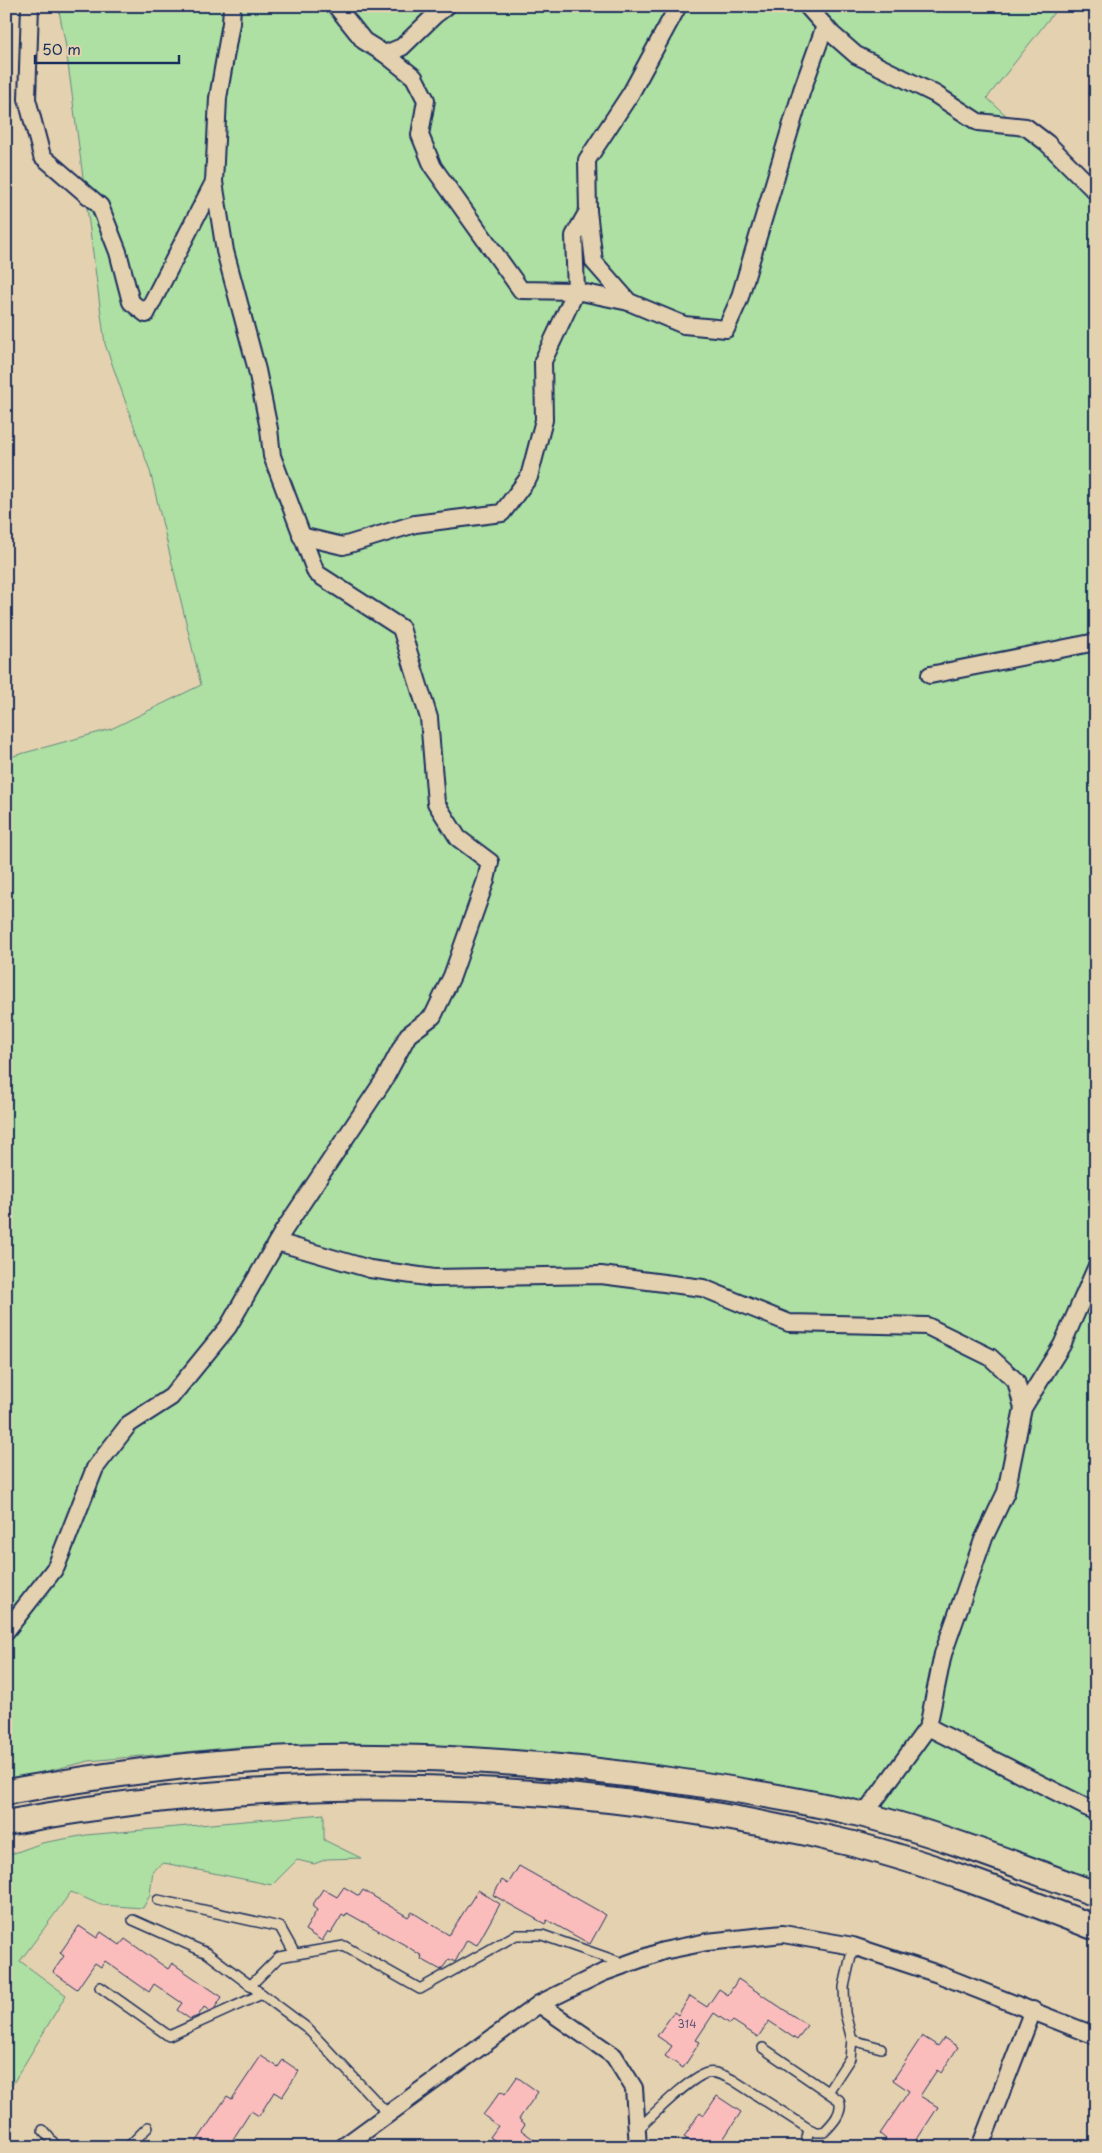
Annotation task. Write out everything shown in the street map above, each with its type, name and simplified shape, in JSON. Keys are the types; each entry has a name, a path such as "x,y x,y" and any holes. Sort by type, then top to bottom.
{"main road":[{"path":"6,1792 138,1772 212,1764 321,1757 458,1759 603,1770 758,1793 864,1815 990,1855 1096,1894"},
{"path":"6,1823 109,1805 205,1794 319,1789 451,1789 592,1798 753,1821 856,1845 981,1884 1096,1928"},
{"path":"6,1840 109,1805"}],"street":[{"path":"30,6 27,99 42,156 100,206 118,252 132,302 146,314 214,182"},
{"path":"6,1631 56,1567 95,1468 129,1424 171,1397 228,1327 277,1242 384,1080 408,1036 433,1016 452,976 490,862 458,838 436,803 429,718 401,628 316,573 300,536 272,456 269,429 257,370 225,251 214,182 218,98 232,23 232,6"},
{"path":"336,6 364,41 414,77 426,100 420,135 433,167 521,290 576,291 629,302 684,325 726,329 739,300 802,90 825,26"},
{"path":"384,54 402,47 447,6"},
{"path":"629,302 594,262 588,211 588,160 631,93 678,6"},
{"path":"807,6 856,55 935,94 978,122 1026,127 1047,143 1096,192"},
{"path":"300,536 343,546 415,524 502,513 529,477 544,420 543,361 576,291 574,236 588,211"},
{"path":"930,675 1096,642"},
{"path":"277,1242 370,1269 434,1278 600,1275 702,1288 789,1323 927,1326 990,1357 1016,1381 1023,1408"},
{"path":"864,1815 928,1727 943,1654 984,1540 1006,1492 1023,1408 1062,1345 1096,1268"},
{"path":"928,1727 1096,1812"},
{"path":"343,2147 539,2004 602,1972 672,1949 708,1942 783,1934 853,1946 938,1974 1096,2036"},
{"path":"539,2004 614,2056 634,2088 638,2147"},
{"path":"980,2147 1033,2010"}],"lane":[{"path":"158,1900 280,1927 295,1954"},
{"path":"133,1920 207,1953 306,2027 388,2114"},
{"path":"250,1986 280,1957 344,1946 420,1989 516,1936 542,1935 626,1964"},
{"path":"828,2092 850,2058 852,2040 845,2013 844,1987 853,1946"},
{"path":"100,1987 169,2036 262,1994"},
{"path":"852,2040 881,2048"},
{"path":"637,2130 694,2080 708,2073 720,2074 733,2080 809,2129 816,2132 824,2132 840,2111 842,2106 839,2100 763,2048"},
{"path":"128,2147 148,2127"},
{"path":"805,2147 809,2129"},
{"path":"43,2130 56,2147"}],"green space":[{"path":"58,6 1059,6 987,98 1096,197 1096,1882 1001,1847 537,1756 376,1744 238,1747 89,1761 6,1781 6,758 111,729 201,685 150,471 105,344 65,41"},
{"path":"324,1814 324,1840 361,1858 327,1859 314,1864 297,1860 272,1885 164,1863 153,1870 150,1895 143,1908 101,1905 71,1892 20,1961 66,1995 6,2095 6,1856 42,1843 86,1835"}],"building":[{"path":"519,1866 606,1915 590,1944 547,1920 545,1924 493,1895 502,1880 508,1884"},
{"path":"344,1887 359,1896 363,1890 408,1917 412,1912 449,1935 478,1890 500,1904 477,1945 467,1940 455,1962 449,1959 441,1970 421,1959 422,1956 405,1945 347,1913 345,1917 342,1915 331,1933 328,1931 322,1941 305,1930 317,1910 312,1906 323,1889 337,1897"},
{"path":"79,1926 97,1938 101,1932 120,1945 125,1939 168,1969 172,1963 222,1997 214,2009 210,2011 204,2007 198,2016 190,2019 177,2010 182,2003 154,1984 149,1992 105,1961 101,1967 95,1963 77,1989 53,1972 64,1956 60,1953"},
{"path":"738,1979 807,2025 797,2040 769,2021 758,2037 733,2021 730,2024 714,2013 696,2040 700,2042 683,2068 665,2056 672,2046 657,2036 674,2012 678,2015 690,1996 707,2007 719,1989 728,1995"},
{"path":"922,2036 938,2046 944,2038 958,2047 941,2073 937,2070 920,2096 938,2107 912,2147 881,2147 886,2139 880,2134 909,2091 893,2080"},
{"path":"261,2056 278,2067 283,2060 299,2071 282,2097 274,2092 259,2116 251,2111 228,2147 193,2147 227,2096 232,2099"},
{"path":"517,2077 538,2092 519,2119 525,2124 521,2130 544,2147 504,2147 490,2137 498,2126 483,2115 501,2091 505,2094"},
{"path":"717,2096 741,2112 718,2147 699,2147 684,2137 700,2112 704,2115"}]}
